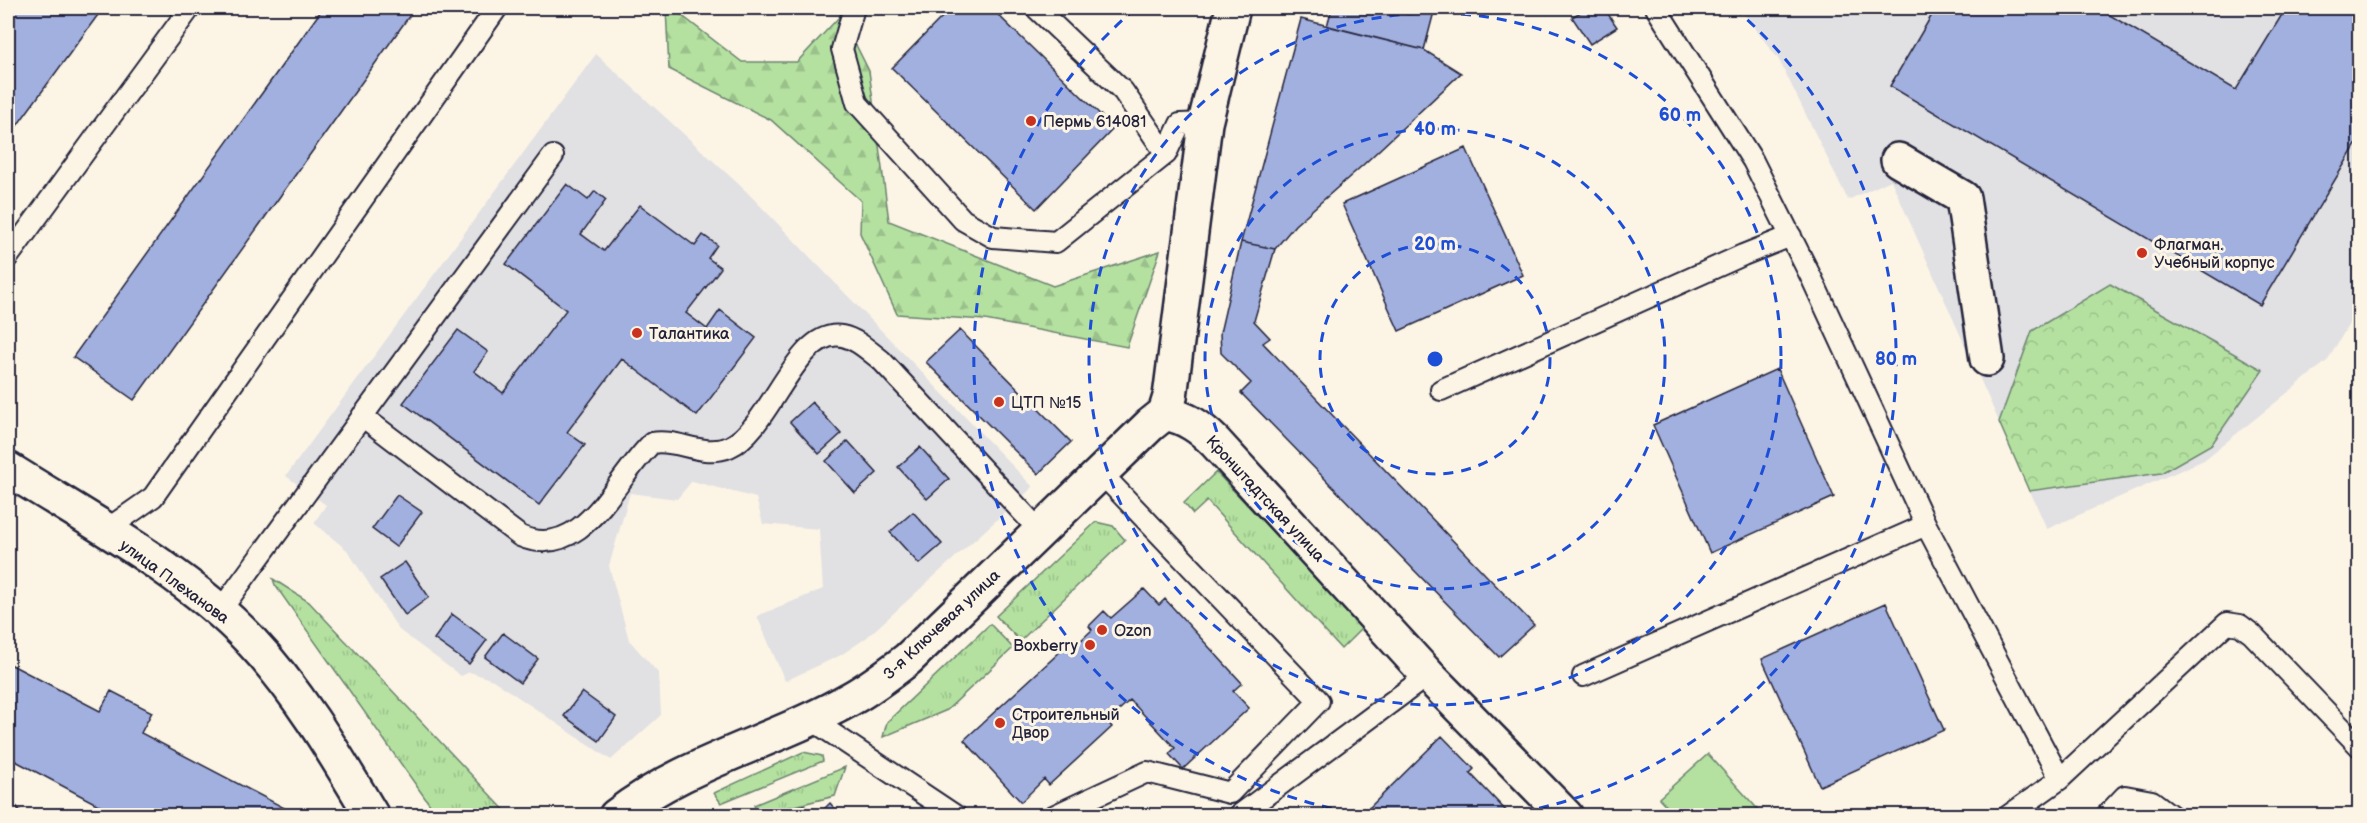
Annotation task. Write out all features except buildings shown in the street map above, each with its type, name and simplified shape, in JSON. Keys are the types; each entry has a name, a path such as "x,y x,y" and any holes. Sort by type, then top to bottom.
{"street":[{"path":"1166,413 1170,397 1205,123 1233,8"},
{"path":"1898,160 1964,198 1987,359"},
{"name":"3-я Ключевая улица","path":"616,816 665,783 850,700 879,682 908,659 1101,472 1166,413"},
{"name":"Кронштадтская улица","path":"1166,413 1184,418 1200,427 1215,442 1428,675 1566,816"},
{"name":"улица Плеханова","path":"8,469 106,530 220,611 250,640 293,691 372,816"}],"lane":[{"path":"8,257 190,8"},
{"path":"106,530 153,497 497,8"},
{"path":"854,8 842,49 857,103 963,220 993,237 1056,242 1166,154 1180,124 1205,123"},
{"path":"1036,8 1123,91 1166,154"},
{"path":"1656,8 1753,160 1926,525 2060,779"},
{"path":"220,611 553,156"},
{"path":"1441,390 1743,255 1791,236"},
{"path":"362,416 520,536 551,542 583,527 652,443 665,441 702,450 729,447 755,426 810,345 831,335 843,336 854,340 881,360 1040,531"},
{"path":"1053,816 1147,772 1230,792 1319,701 1101,472"},
{"path":"1583,676 1926,525"},
{"path":"2008,816 2060,779 2227,623 2241,625 2252,634 2360,747"},
{"path":"1238,816 1264,809 1428,675"},
{"path":"809,718 956,816"},
{"path":"2106,816 2126,796 2152,801 2172,816"}],"shaded area":[{"name":"Флагман. Учебный корпус","path":"1733,8 2359,8 2359,307 2327,361 2204,460 2047,529 1891,180 1848,200 1779,60 1744,14"},
{"name":"Талантика","path":"596,54 745,190 1033,487 866,638 841,655 785,681 757,616 823,589 819,529 763,524 756,498 692,481 677,499 630,493 609,566 629,640 659,674 661,715 611,760 493,680 470,672 461,676 399,630 347,550 314,523 326,505 286,476"}],"green space":[{"path":"666,8 672,8 742,62 797,62 841,15 869,71 889,221 1053,286 1160,251 1127,347 985,320 897,314 860,233 861,201 771,120 669,69"},
{"path":"2110,284 2263,370 2212,444 2161,473 2029,491 1999,422 2032,331"},
{"path":"1216,472 1363,627 1341,649 1207,501 1193,514 1184,503"},
{"path":"1096,522 1113,526 1125,540 1020,641 996,616"},
{"path":"273,579 309,602 509,815 437,815"},
{"path":"990,624 1013,648 947,710 883,737 887,722"},
{"path":"803,752 822,756 823,761 721,803 714,793"},
{"path":"1708,754 1763,815 1675,815 1659,798"},
{"path":"845,767 835,796 757,815 754,805"}],"place":[{"name":"Пермь 614081","path":"1031,121"},
{"name":"Флагман. Учебный корпус","path":"2142,253"},
{"name":"Талантика","path":"637,333"},
{"name":"ЦТП №15","path":"999,402"},
{"name":"Ozon","path":"1102,630"},
{"name":"Boxberry","path":"1090,645"},
{"name":"Строительный Двор","path":"1000,723"}]}
